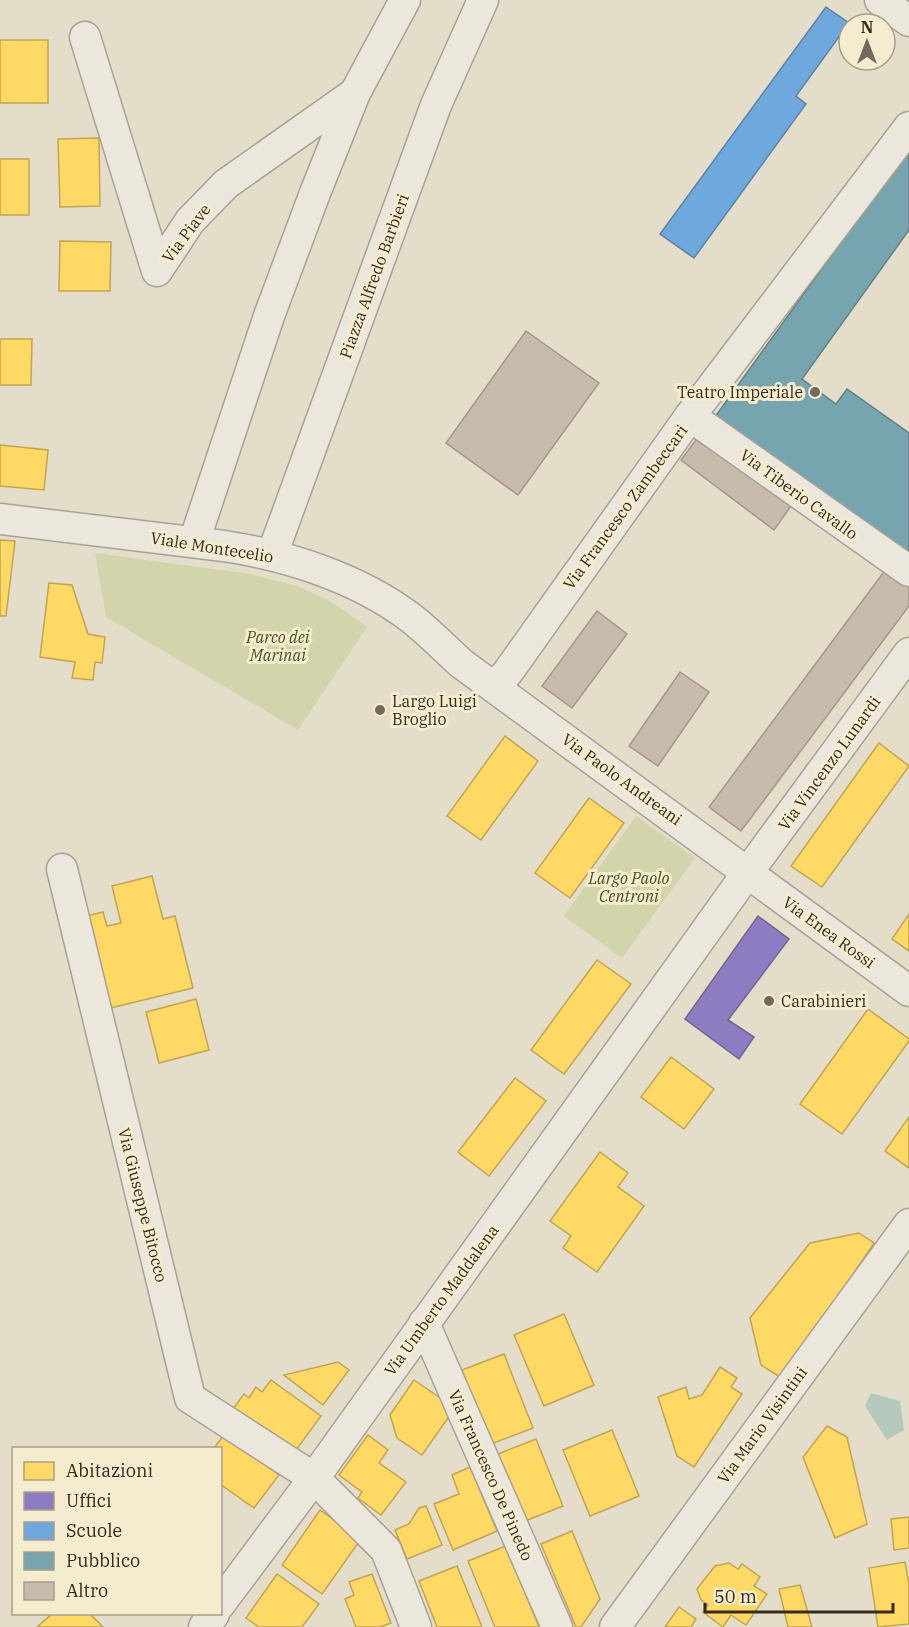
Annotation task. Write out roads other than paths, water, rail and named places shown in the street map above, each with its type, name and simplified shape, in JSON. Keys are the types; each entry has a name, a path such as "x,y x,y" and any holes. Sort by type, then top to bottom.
{"street":[{"path":"194,542 269,316 355,93 405,0"},
{"name":"Piazza Alfredo Barbieri","path":"272,555 436,105 483,0"},
{"path":"880,0 909,21"},
{"name":"Via Piave","path":"85,37 157,272 190,221 226,184 355,93"},
{"name":"Via Francesco Zambeccari","path":"495,687 690,416 909,127"},
{"name":"Via Tiberio Cavallo","path":"690,416 909,572"},
{"name":"Viale Montecelio","path":"0,519 194,542 272,555 340,579 396,609 412,619 462,664 495,687"},
{"name":"Via Vincenzo Lunardi","path":"748,872 909,653"},
{"name":"Via Paolo Andreani","path":"495,687 748,872"},
{"name":"Via Giuseppe Bitocco","path":"62,869 190,1398 314,1478 386,1550 416,1627"},
{"name":"Via Enea Rossi","path":"748,872 909,991"},
{"name":"Via Umberto Maddalena","path":"222,1601 314,1478 748,872"},
{"name":"Via Mario Visintini","path":"615,1627 909,1224"},
{"name":"Via Francesco De Pinedo","path":"424,1323 557,1627"},
{"path":"204,1627 213,1615"}],"place":[{"name":"Teatro Imperiale","path":"815,392"},
{"name":"Largo Luigi Broglio","path":"380,710"},
{"name":"Carabinieri","path":"769,1001"}],"park label":[{"name":"Parco dei Marinai","path":"278,646"},
{"name":"Largo Paolo Centroni","path":"629,887"}]}
